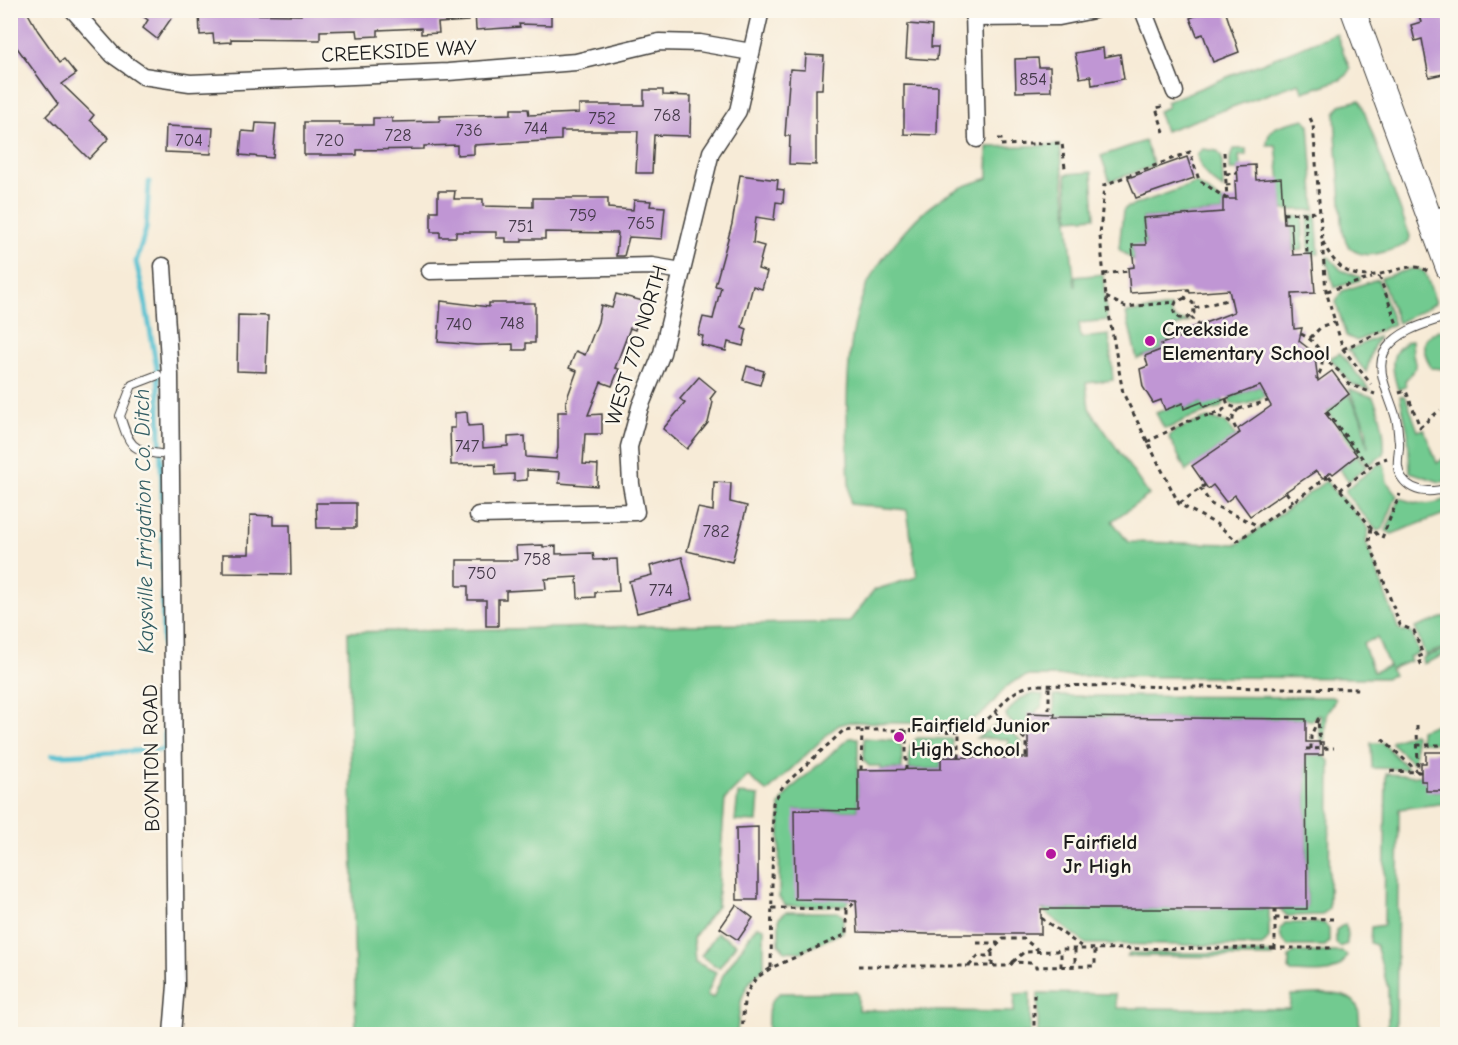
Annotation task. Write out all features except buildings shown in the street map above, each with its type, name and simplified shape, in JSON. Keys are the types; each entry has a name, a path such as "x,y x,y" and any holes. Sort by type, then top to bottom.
{"street":[{"name":"CREEKSIDE WAY","path":"73,10 113,55 143,76 190,82 448,72 576,62 659,42 700,43 752,52"},
{"name":"WEST 770 NORTH","path":"477,515 636,512 631,484 629,447 640,407 662,353 711,152 738,111 761,10"},
{"path":"977,139 974,14 1059,18 1094,10"},
{"path":"1143,10 1170,99"},
{"path":"1353,10 1438,216 1437,270"},
{"name":"BOYNTON ROAD","path":"163,266 170,375 176,973 172,1035"},
{"path":"430,271 652,266 682,271"}],"lane":[{"path":"1448,316 1397,336 1385,350 1381,361 1382,375 1397,423 1399,446 1397,464 1400,476 1408,485 1418,490 1432,492 1448,488"},
{"path":"158,375 132,385 120,416 129,443 143,452 160,454"}],"path":[{"path":"1164,132 1156,108 1170,99"},
{"path":"1310,118 1313,123 1326,291 1343,349 1363,373 1377,396 1349,384 1340,372 1322,357"},
{"path":"998,139 1001,139 1001,144 1062,142 1065,168"},
{"path":"1224,152 1227,199 1199,180 1190,152 1104,185 1100,236 1107,297 1123,393 1179,504 1218,525 1236,541 1328,476 1381,538 1400,492 1406,496"},
{"path":"1226,174 1237,173"},
{"path":"1226,185 1235,184"},
{"path":"1305,212 1307,254"},
{"path":"1283,214 1319,212"},
{"path":"1320,232 1327,251 1342,267 1365,276 1378,276"},
{"path":"1326,291 1413,266 1437,270"},
{"path":"1104,274 1128,271"},
{"path":"1378,276 1397,324"},
{"path":"1107,297 1126,308 1176,302 1185,298 1189,289"},
{"path":"1185,298 1193,303 1195,308 1191,317"},
{"path":"1195,308 1231,299"},
{"path":"1176,302 1173,309 1174,315 1179,318 1191,317 1199,325"},
{"path":"1343,349 1407,320"},
{"path":"1309,339 1322,326 1335,322"},
{"path":"1301,334 1317,345 1322,357 1322,366 1316,379"},
{"path":"1399,393 1406,391 1420,426 1440,410"},
{"path":"1226,399 1228,405"},
{"path":"1233,424 1233,416 1239,409 1268,401"},
{"path":"1147,442 1186,422 1222,411 1228,405"},
{"path":"1228,405 1239,409"},
{"path":"1327,412 1370,468"},
{"path":"1205,415 1225,418 1233,424 1239,434"},
{"path":"1387,469 1388,448"},
{"path":"1340,490 1387,458"},
{"path":"1179,504 1205,485"},
{"path":"1200,488 1211,504 1259,526"},
{"path":"1286,492 1293,502"},
{"path":"1371,528 1369,541 1380,573 1400,625 1414,631 1423,655 1418,657 1422,666"},
{"path":"771,968 772,811 775,796 838,735 848,730 959,730 978,726 995,712 1010,694 1027,686 1362,689"},
{"path":"1049,686 1049,710"},
{"path":"995,712 1026,740 1026,758"},
{"path":"1325,748 1320,745 1317,719 1308,749 1334,748"},
{"path":"1417,726 1420,772"},
{"path":"861,770 862,730"},
{"path":"906,730 906,769"},
{"path":"959,730 959,757"},
{"path":"1382,739 1420,772"},
{"path":"1417,746 1448,745"},
{"path":"1386,771 1420,772"},
{"path":"742,1035 744,1001 756,978 771,968 847,934 847,910 856,900"},
{"path":"771,908 847,910"},
{"path":"1275,909 1275,948"},
{"path":"1041,918 1084,948"},
{"path":"1275,918 1333,919"},
{"path":"969,966 978,956 987,956 1003,939 1024,939 1040,951"},
{"path":"977,943 998,943"},
{"path":"858,966 1010,966 1024,952 1056,951 1061,948 1333,948"},
{"path":"1061,948 1061,967"},
{"path":"1075,948 1075,967"},
{"path":"1014,962 1029,963 1034,967 1095,966 1095,949"},
{"path":"992,950 992,966"},
{"path":"1034,994 1034,1035"}],"green space":[{"path":"1336,33 1350,69 1347,75 1340,80 1303,92 1299,83 1165,131 1158,111 1168,107 1166,102"},
{"path":"1360,100 1410,236 1409,241 1399,248 1369,255 1351,248 1344,235 1336,135 1335,113 1340,105"},
{"path":"1304,119 1309,124 1315,210 1283,210 1276,145 1267,145 1268,138 1270,132 1279,126"},
{"path":"1145,141 1154,166 1110,181 1101,156"},
{"path":"1060,145 1075,287 1075,277 1103,274 1107,320 1079,323 1081,338 1109,335 1113,380 1086,383 1089,408 1149,495 1112,521 1128,542 1238,544 1326,481 1369,529 1366,542 1398,628 1412,634 1419,653 1409,657 1411,661 1390,669 1393,675 1386,678 1027,676 1007,687 979,716 968,721 954,724 850,722 839,725 767,792 748,776 725,799 717,906 693,938 695,962 716,972 707,995 713,998 723,975 755,928 758,926 764,928 764,969 745,989 740,1006 737,1034 356,1034 348,632 849,622 874,590 917,577 907,510 850,504 847,391 853,333 868,283 885,256 910,225 934,204 966,185 988,178 987,147","holes":["1377,638 1389,666 1373,672 1363,643"]},
{"path":"1203,149 1217,151 1222,158 1223,189 1200,165 1197,154"},
{"path":"1233,149 1246,149 1246,155 1239,156 1240,166 1237,170 1230,170"},
{"path":"1092,172 1095,217 1069,219 1066,174"},
{"path":"1196,183 1223,202 1223,212 1143,218 1146,245 1132,246 1134,261 1119,249 1123,211 1126,208"},
{"path":"1309,215 1316,215 1319,254 1309,254 1308,218"},
{"path":"1291,216 1303,217 1303,250 1293,251"},
{"path":"1329,257 1341,270 1360,277 1360,280 1334,288 1326,258"},
{"path":"1411,269 1425,272 1436,303 1398,323 1381,278"},
{"path":"1378,279 1394,324 1357,341 1346,336 1336,302 1342,291"},
{"path":"1171,307 1170,312 1176,319 1190,321 1169,330 1172,340 1161,344 1163,349 1137,359 1126,313"},
{"path":"1444,329 1447,333 1447,373 1446,369 1431,368 1424,348 1424,343 1430,335"},
{"path":"1378,337 1371,353 1366,372 1348,350"},
{"path":"1412,341 1416,367 1405,381 1406,386 1398,390 1393,369 1394,356 1402,345"},
{"path":"1340,353 1370,390 1351,384 1330,358"},
{"path":"1260,386 1265,396 1243,405 1230,403 1229,398"},
{"path":"1349,389 1373,397 1380,417 1384,454 1370,464 1368,462 1367,464 1327,412 1349,394 1361,418 1368,448 1366,427"},
{"path":"1400,396 1406,398 1418,431 1424,429 1437,463 1447,456 1447,481 1440,482 1410,472 1408,433"},
{"path":"1223,400 1224,403 1220,408 1187,419 1169,428 1164,428 1156,413 1183,403 1184,409 1202,402"},
{"path":"1207,418 1225,422 1236,436 1186,471 1169,437 1174,431"},
{"path":"1357,455 1366,467 1349,481 1339,469"},
{"path":"1379,464 1384,464 1387,482 1397,495 1383,529 1377,531 1346,494 1346,489"},
{"path":"1400,498 1424,504 1447,499 1447,513 1392,534 1386,531"},
{"path":"1447,616 1447,647 1425,655 1415,628"},
{"path":"1447,649 1447,654 1423,664 1422,658"},
{"path":"1033,694 1043,695 1042,706 1036,714 1028,714 1028,738 1007,718 1006,714 1019,699"},
{"path":"1054,696 1331,697 1335,700 1326,715 1324,742 1322,742 1319,728 1321,715 1317,715 1312,721 1306,719 1054,717"},
{"path":"1447,720 1447,743 1420,742 1420,730"},
{"path":"998,724 1002,724 1022,742 1021,750 1008,751 1008,739 976,738"},
{"path":"1415,734 1415,760 1413,763 1391,743"},
{"path":"849,738 858,738 858,811 795,810 849,900 847,904 841,906 786,906 779,898 780,805 793,787"},
{"path":"864,738 895,740 902,747 902,769 880,769 880,766 869,766 864,761"},
{"path":"917,738 952,739 953,757 941,757 941,769 909,769 910,746"},
{"path":"1371,743 1383,743 1408,769 1372,768"},
{"path":"1306,755 1323,755 1330,762 1329,908 1322,915 1287,916 1280,909 1307,908"},
{"path":"1386,774 1421,776 1426,781 1427,791 1447,791 1447,803 1399,809 1396,1034 1388,1034 1388,988 1376,945 1370,943 1371,927 1384,925"},
{"path":"738,794 759,796 757,822 735,821"},
{"path":"1041,909 1269,909 1269,938 1262,946 1086,944"},
{"path":"786,912 838,912 843,916 843,932 801,952 785,951 779,944 779,918"},
{"path":"1285,923 1324,923 1329,928 1329,942 1325,946 1288,946 1281,938 1280,929"},
{"path":"1345,924 1347,944 1340,947 1336,943 1336,930"},
{"path":"717,933 736,944 719,968 701,956"},
{"path":"1294,952 1342,952 1347,955 1338,968 1331,971 1291,972 1289,957"},
{"path":"1131,953 1270,953 1273,957 1127,956"},
{"path":"856,992 858,1010 1014,1012 1015,994 1030,993 1030,1034 768,1034 770,1006 780,993"},
{"path":"1038,993 1115,994 1117,1008 1289,1009 1291,995 1337,995 1352,1000 1357,1006 1359,1034 1038,1034"}],"waterway":[{"name":"Kaysville Irrigation Co. Ditch","path":"149,182 146,229 136,262 158,375 163,520"},
{"name":"Kaysville Irrigation Co. Ditch","path":"52,755 165,750 163,529"}],"place":[{"name":"Creekside Elementary School","path":"1150,341"},
{"name":"Fairfield Junior High School","path":"899,737"},
{"name":"Fairfield Jr High","path":"1051,854"}]}
